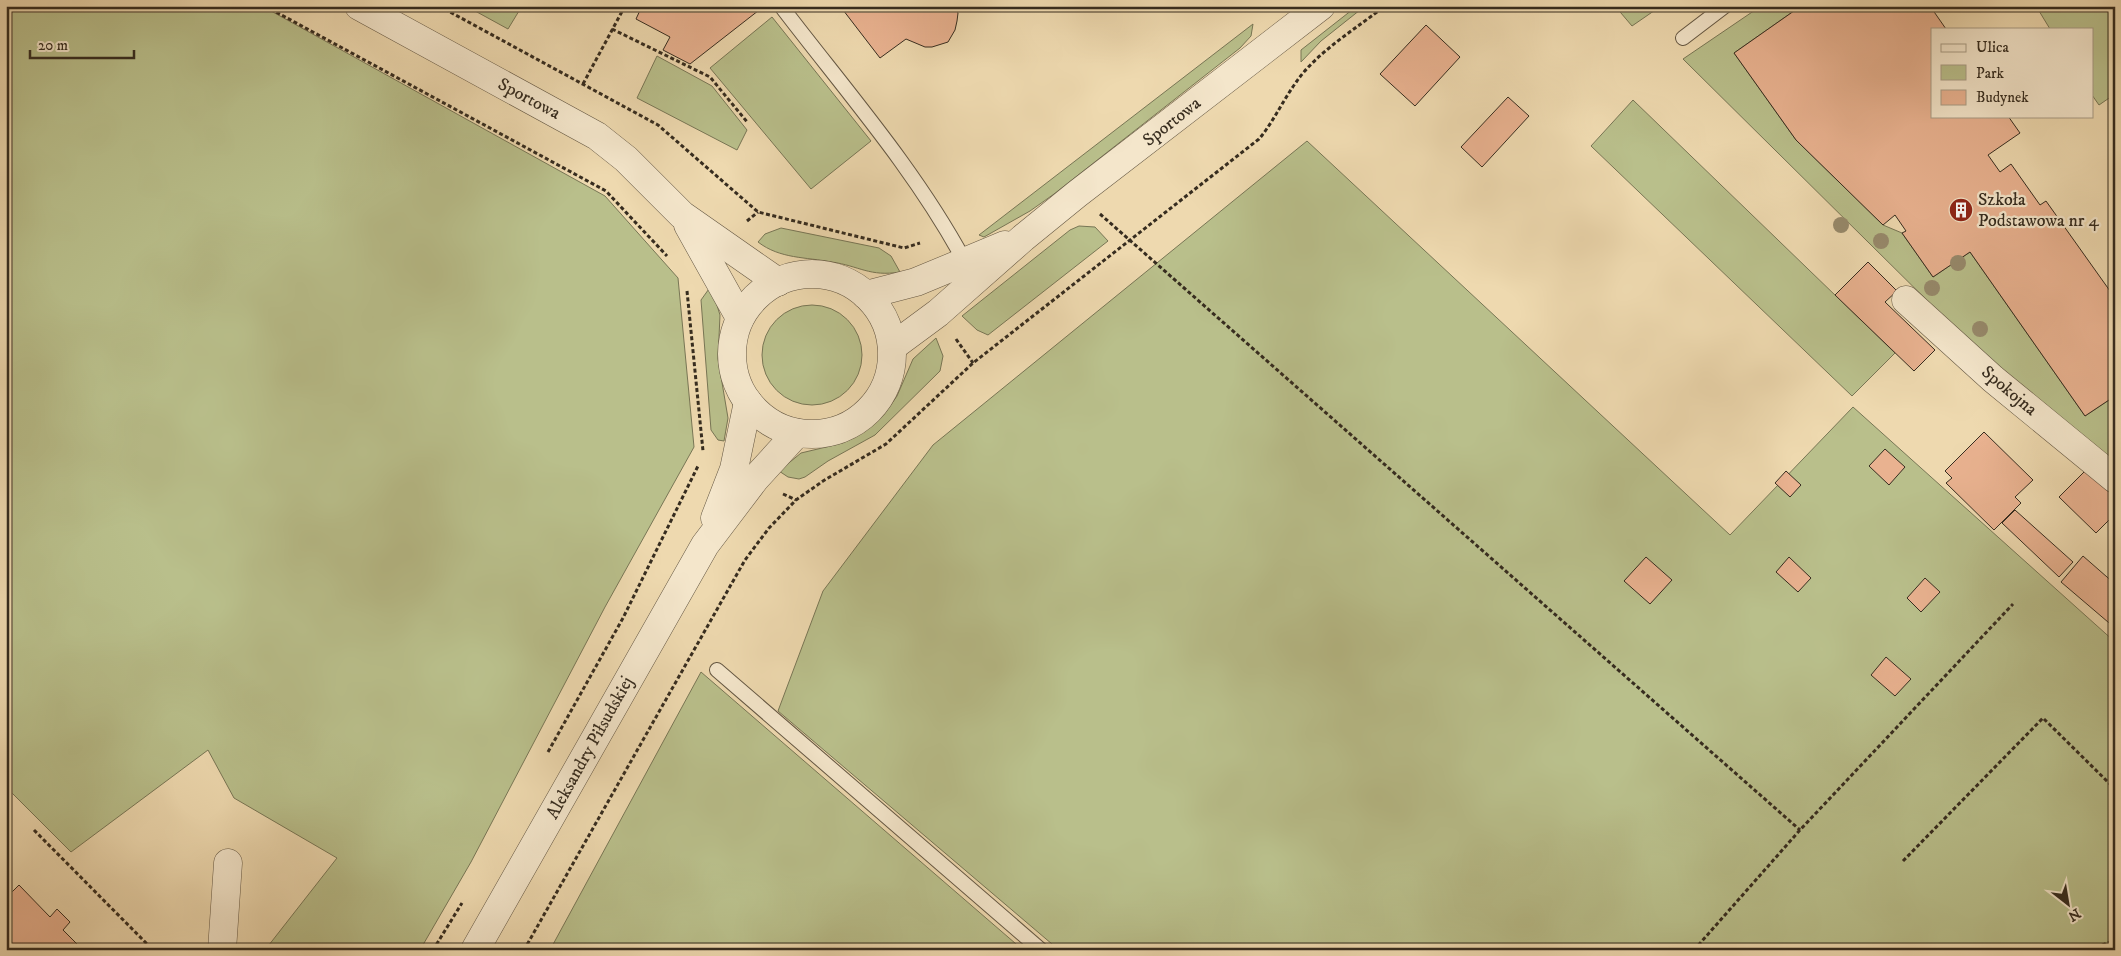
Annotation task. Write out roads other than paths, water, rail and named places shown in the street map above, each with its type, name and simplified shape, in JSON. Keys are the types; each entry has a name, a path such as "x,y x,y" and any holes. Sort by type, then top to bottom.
{"street":[{"name":"Sportowa","path":"359,6 597,136 626,159 682,215 778,282"},
{"name":"Sportowa","path":"892,347 938,313 969,272 1023,238 1077,194 1321,6"},
{"name":"Sportowa","path":"682,215 706,254 740,318"},
{"name":"Sportowa","path":"866,295 916,282 969,272"},
{"path":"804,274 831,276 844,280 866,295 888,327 892,347 892,362 884,390 866,414 854,422 833,431 812,434 797,433 770,422 748,402 738,383 732,361 732,347 740,318 762,291 778,282 804,274"},
{"name":"Spokojna","path":"1906,300 1993,379 2115,479"},
{"name":"Aleksandry Piłsudskiej","path":"705,546 734,469 748,402"},
{"name":"Aleksandry Piłsudskiej","path":"475,950 705,546 755,479 797,433"},
{"path":"222,950 228,863"}],"lane":[{"path":"781,6 886,140 950,234 969,272"},
{"path":"1683,38 1725,6"},
{"path":"717,670 1042,950"}],"place":[{"name":"Szkoła Podstawowa nr 4","path":"1961,210"}]}
